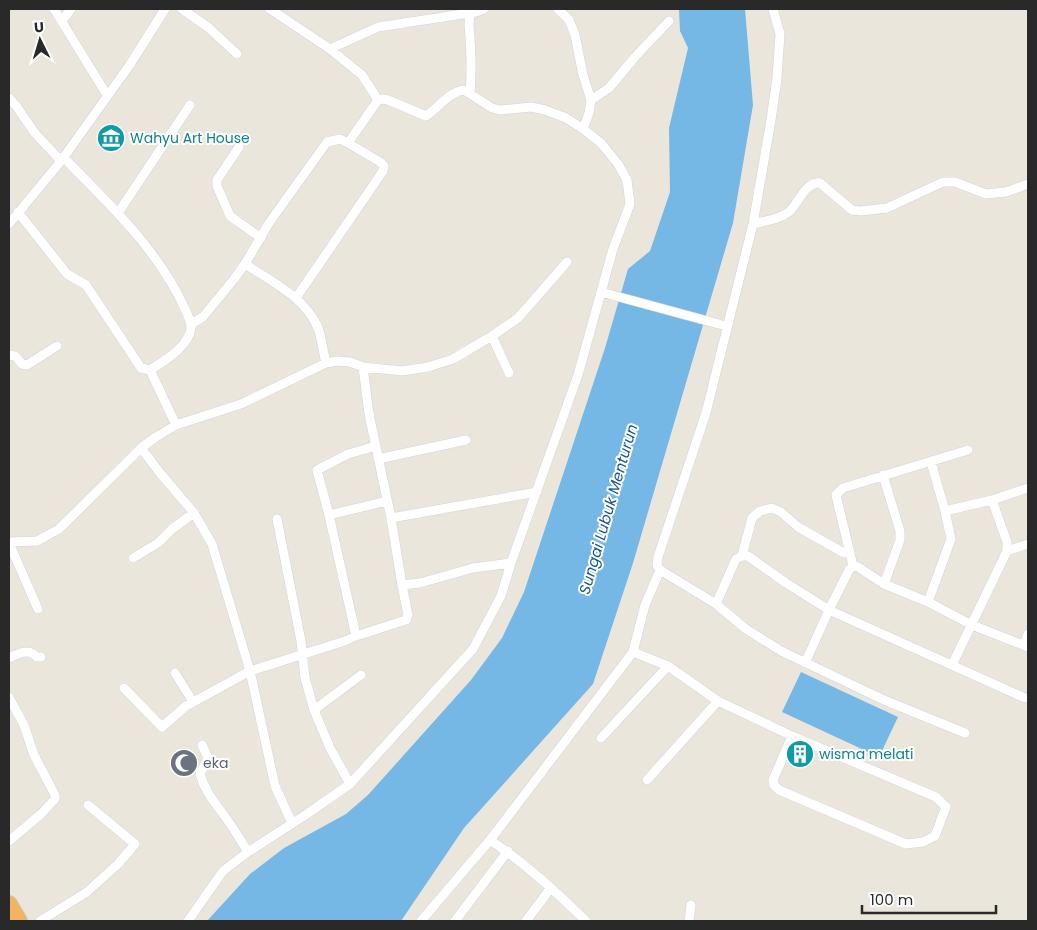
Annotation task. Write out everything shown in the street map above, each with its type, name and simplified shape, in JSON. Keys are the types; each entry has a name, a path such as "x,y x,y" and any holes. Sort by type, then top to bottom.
{"highway":[{"path":"9,904 19,921"}],"street":[{"path":"54,9 107,95"},
{"path":"62,21 71,9"},
{"path":"9,224 62,159 129,66 165,9"},
{"path":"182,9 209,28 237,54"},
{"path":"270,9 330,49 362,76 378,100"},
{"path":"330,49 378,27 484,9"},
{"path":"558,9 569,20 575,35 583,75 591,100 589,113 583,129"},
{"path":"773,9 780,34 777,78 772,120 753,224 722,325 706,413 658,557 657,565 660,570 716,604 746,629 780,651 884,700 965,733"},
{"path":"470,11 470,93"},
{"path":"591,100 603,94 609,88 669,21"},
{"path":"188,921 223,871 248,852 350,784 473,649 501,596 605,293 613,250 630,204 627,180 618,164 601,143 566,118 531,107 500,110 492,108 464,90 459,90 428,115 424,116 388,100 378,100"},
{"path":"9,98 18,107 34,132 118,213 152,254 180,298 191,324 186,341 170,356 150,370 144,370 139,366 86,285 67,274 18,212"},
{"path":"348,143 378,100"},
{"path":"118,213 190,105"},
{"path":"191,324 203,317 245,264 260,238 327,142 340,139 380,162 384,166 383,171 296,298"},
{"path":"239,147 217,180 217,186 230,216 260,238"},
{"path":"753,224 787,213 810,184 817,182 852,210 861,211 888,208 943,182 955,182 980,192 996,194 1028,184"},
{"path":"38,609 9,543 37,541 59,529 142,448 156,437 176,425 241,404 326,363 337,361 350,362 363,367 402,371 428,367 453,359 518,318 567,262"},
{"path":"245,264 296,298 314,320 319,330 326,363"},
{"path":"605,293 722,325"},
{"path":"492,336 509,373"},
{"path":"9,354 16,356 22,364 28,365 57,346"},
{"path":"124,688 162,727 193,702 250,671 345,642 356,636 406,620 408,615 391,518 369,414 363,367"},
{"path":"150,370 176,425"},
{"path":"378,459 466,440"},
{"path":"356,636 317,470 348,454 376,446"},
{"path":"142,448 160,473 194,513 212,544 250,671 275,786 292,823"},
{"path":"853,566 836,495 843,488 968,450"},
{"path":"928,602 951,539 931,462"},
{"path":"883,475 900,531 900,540 884,584"},
{"path":"945,511 992,500 1028,488"},
{"path":"391,518 536,492"},
{"path":"952,665 1007,551 1005,535 992,500"},
{"path":"329,515 387,501"},
{"path":"742,556 752,518 760,511 772,508 781,512 798,527 844,553 849,551"},
{"path":"133,558 158,543 172,529 194,513"},
{"path":"277,518 303,654 305,678 314,710 330,748 350,784"},
{"path":"1007,551 1028,544"},
{"path":"716,604 736,559 748,556 786,584 829,610 1026,698"},
{"path":"402,585 473,568 511,563"},
{"path":"853,566 858,567 884,584 928,602 972,625 1026,646 1028,634"},
{"path":"806,663 829,610 849,570 853,566"},
{"path":"421,921 490,840 633,652 645,605 660,570"},
{"path":"9,658 27,651 37,657 41,657"},
{"path":"633,652 668,666 718,701 792,736 936,797 946,807 935,836 923,842 906,844 778,790 773,780 792,736"},
{"path":"601,738 668,666"},
{"path":"175,673 193,702"},
{"path":"314,710 361,675"},
{"path":"9,698 27,730 34,755 55,798 35,820 9,841"},
{"path":"646,780 718,701"},
{"path":"202,744 208,758 200,774 202,783 248,852"},
{"path":"40,921 87,892 118,864 134,844 88,805"},
{"path":"490,840 508,851 584,920"},
{"path":"455,921 508,851"},
{"path":"526,921 550,889"},
{"path":"689,921 690,905"}],"water":[{"name":"Sungai Lubuk Menturun","path":"679,9 745,9 753,105 733,223 633,563 593,684 464,828 401,921 207,921 250,874 284,848 346,814 368,795 471,680 502,638 524,592 605,348 628,269 650,251 670,192 669,128 688,48 680,31"},
{"path":"801,672 898,717 879,757 782,712"}],"place":[{"name":"Wahyu Art House","path":"111,138"},
{"name":"wisma melati","path":"800,754"},
{"name":"eka","path":"184,763"}]}
